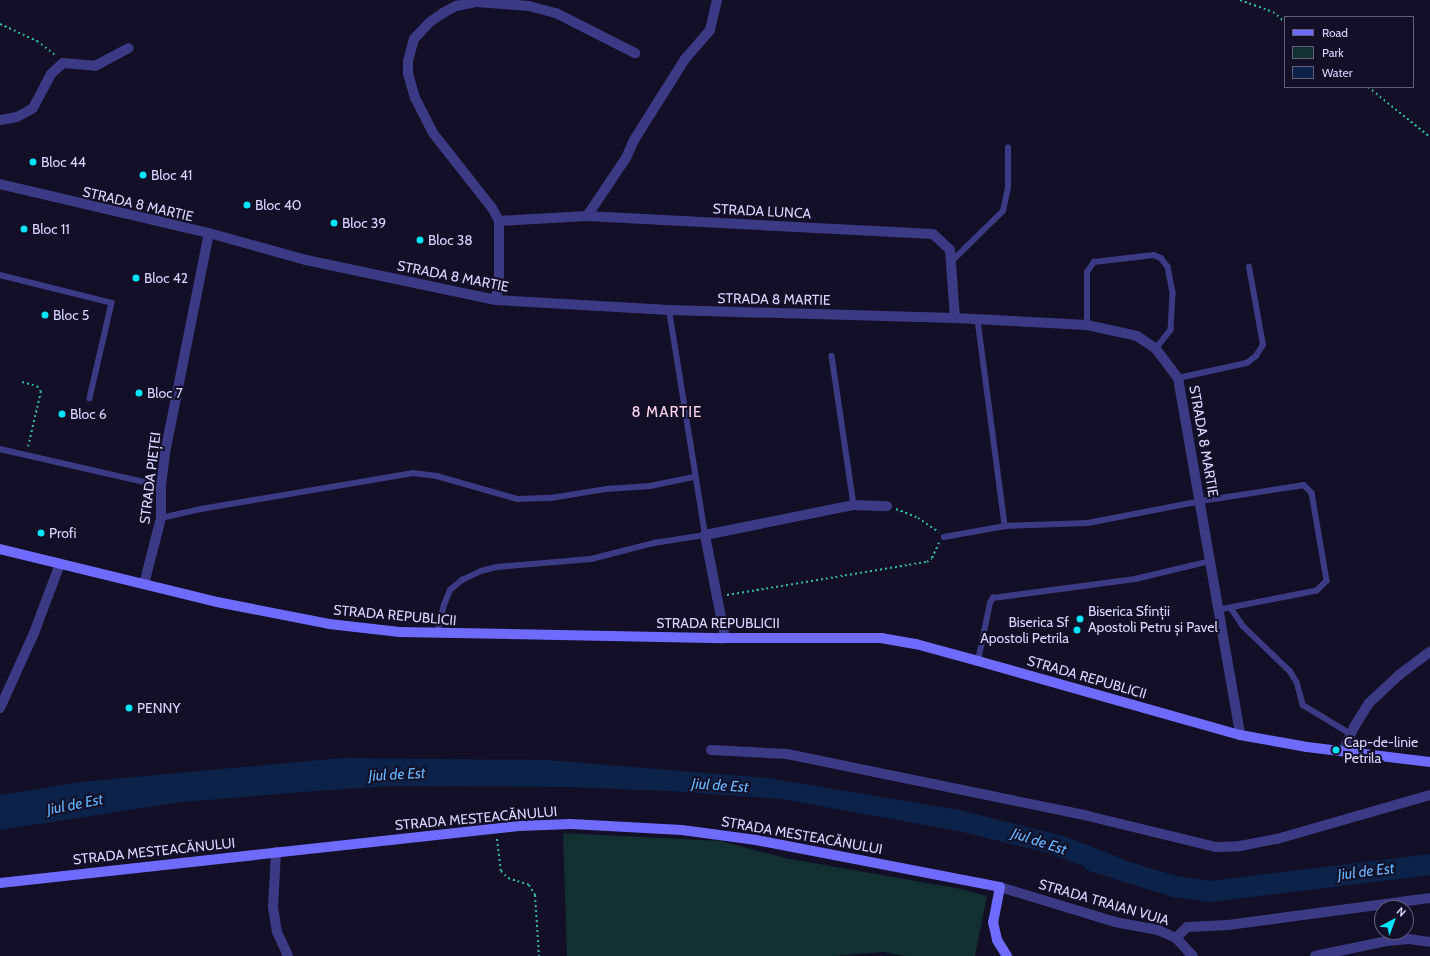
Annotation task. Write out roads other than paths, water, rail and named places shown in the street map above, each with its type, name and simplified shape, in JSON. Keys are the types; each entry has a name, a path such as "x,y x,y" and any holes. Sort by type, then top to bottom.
{"main road":[{"name":"STRADA REPUBLICII","path":"0,549 217,602 329,624 437,634 725,638 881,638 978,661 1240,735 1343,751 1430,762"},
{"name":"STRADA MESTEACĂNULUI","path":"0,883 495,828 571,824 682,830 756,840 1000,887"},
{"path":"1000,887 993,922 997,940 1007,956"}],"street":[{"path":"588,216 626,158 634,140 684,59 710,30 717,0"},
{"path":"496,300 499,277 499,221 492,208 433,133 415,98 408,73 408,61 414,39 430,22 443,13 456,6 476,2 529,6 556,13 635,53"},
{"path":"0,120 17,117 33,108 50,74 63,63 96,66 129,48"},
{"name":"STRADA 8 MARTIE","path":"0,184 208,234 306,260 496,300 669,310 955,318 1087,325 1137,336 1156,349 1178,378 1201,501 1240,735"},
{"name":"STRADA LUNCA","path":"499,221 588,216 933,234 950,250 955,318"},
{"name":"STRADA PIEȚEI","path":"144,584 161,518 161,486 176,394 208,234"},
{"path":"725,638 705,535 854,505 887,506"},
{"path":"0,708 34,633 60,564"},
{"path":"1343,751 1369,703 1399,675 1430,652"},
{"path":"710,750 787,754 1088,816 1216,847 1240,846 1278,839 1430,795"},
{"path":"276,852 273,907 277,932 288,956"},
{"name":"STRADA TRAIAN VUIA","path":"1000,887 1115,922 1158,930 1176,938 1193,956"},
{"path":"1176,938 1187,928 1228,925 1430,898"},
{"path":"1315,956 1388,941 1409,939 1430,942"}],"lane":[{"path":"952,261 1002,211 1008,188 1008,148"},
{"path":"1087,325 1087,272 1094,262 1154,255 1161,258 1168,267 1173,292 1171,330 1156,349"},
{"path":"1178,378 1247,363 1256,356 1263,345 1249,267"},
{"path":"0,275 112,303 90,398"},
{"path":"437,634 442,610 450,590 462,580 481,572 498,567 590,558 654,543 705,535 694,477 669,310"},
{"path":"978,320 1005,526"},
{"path":"832,356 854,505"},
{"path":"0,448 161,486"},
{"path":"161,518 208,508 413,473 437,476 518,499 551,498 606,489 650,486 694,477"},
{"path":"944,537 1005,526 1088,523 1201,501 1304,485 1312,493 1327,581 1317,591 1219,610"},
{"path":"978,661 990,603 999,595 1135,579 1211,561"},
{"path":"1231,608 1243,626 1290,671 1297,682 1303,706 1351,734"}],"water":[{"path":"341,758 547,760 768,778 960,810 1067,837 1123,859 1117,878 1044,852 958,831 781,799 669,791 565,787 392,786 329,790 182,802 0,830 0,795 81,782"}],"waterway":[{"name":"Jiul de Est","path":"1093,861 1174,886 1210,891 1430,864"}],"place":[{"name":"Bloc 44","path":"33,162"},
{"name":"Bloc 41","path":"143,175"},
{"name":"Bloc 40","path":"247,205"},
{"name":"Bloc 39","path":"334,223"},
{"name":"Bloc 11","path":"24,229"},
{"name":"Bloc 38","path":"420,240"},
{"name":"Bloc 42","path":"136,278"},
{"name":"Bloc 5","path":"45,315"},
{"name":"Bloc 7","path":"139,393"},
{"name":"Bloc 6","path":"62,414"},
{"name":"Profi","path":"41,533"},
{"name":"Biserica Sfinții Apostoli Petru și Pavel","path":"1080,619"},
{"name":"Biserica Sf Apostoli Petrila","path":"1077,630"},
{"name":"PENNY","path":"129,708"},
{"name":"Cap-de-linie Petrila","path":"1336,750"}],"district":[{"name":"8 MARTIE","path":"667,413"}]}
